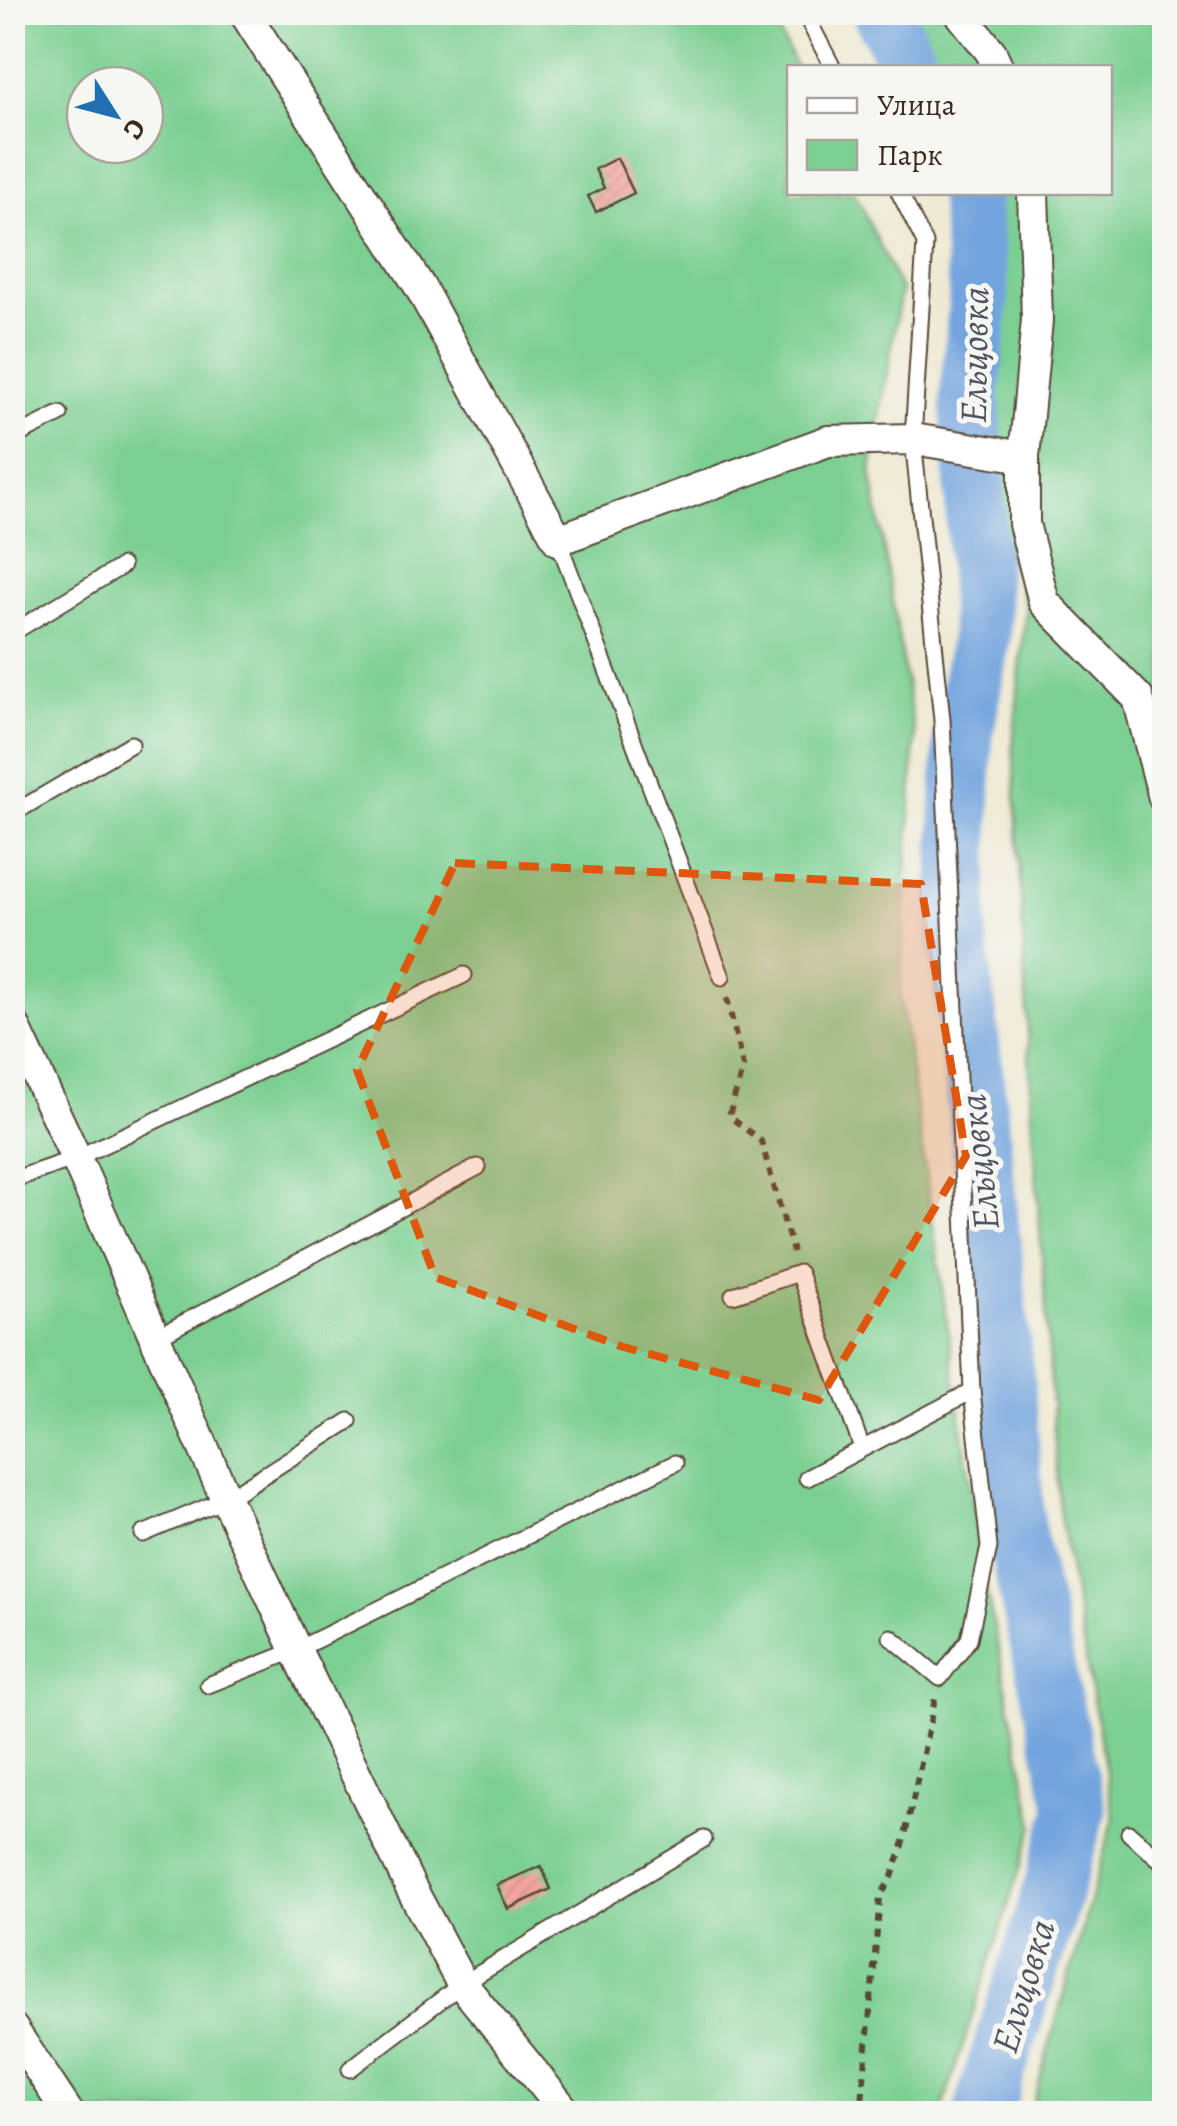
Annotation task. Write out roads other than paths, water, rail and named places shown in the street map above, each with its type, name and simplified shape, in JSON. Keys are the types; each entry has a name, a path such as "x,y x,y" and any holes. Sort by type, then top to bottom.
{"street":[{"path":"244,12 420,287 558,540 828,440 913,439 1024,458"},
{"path":"959,12 997,65"},
{"path":"1033,195 1037,320 1024,458 1024,524 1044,602 1138,698 1164,798"},
{"path":"12,1021 226,1499 410,1886 462,1984 567,2114"},
{"path":"12,2028 69,2114"}],"lane":[{"path":"804,12 831,65"},
{"path":"891,1637 940,1678 970,1638 989,1547 972,1391 942,720 913,439 925,243 901,195"},
{"path":"12,438 60,414"},
{"path":"558,540 722,977"},
{"path":"12,633 122,566"},
{"path":"12,814 131,744"},
{"path":"12,1180 76,1158 464,974"},
{"path":"156,1338 478,1167"},
{"path":"733,1295 799,1272 862,1448"},
{"path":"807,1478 972,1391"},
{"path":"142,1534 226,1499 349,1421"},
{"path":"208,1685 296,1650 674,1463"},
{"path":"1128,1833 1164,1863"},
{"path":"350,2068 462,1984 704,1839"}],"waterway":[{"name":"Ельцовка","path":"882,12 909,65"},
{"name":"Ельцовка","path":"968,195 979,294 970,396 981,632 963,737 957,931 1004,1376 1016,1534 1076,1810 984,2114"}]}
